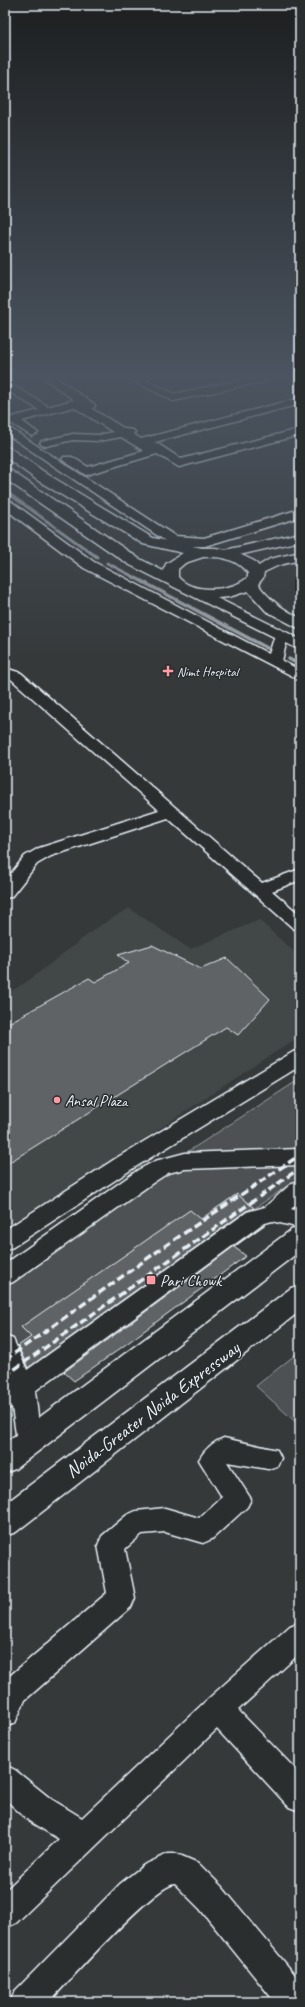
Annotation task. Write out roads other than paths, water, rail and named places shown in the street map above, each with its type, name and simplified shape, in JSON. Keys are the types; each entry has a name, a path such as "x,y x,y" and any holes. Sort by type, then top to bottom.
{"main road":[{"path":"5,473 133,561 300,645"},
{"path":"36,473 148,541 202,554"},
{"path":"174,582 170,577 171,567 183,558 202,554 226,554 251,564 253,577 260,599 271,609 300,624"},
{"path":"190,590 224,592 234,591 253,577"},
{"path":"5,1460 300,1237"},
{"name":"Noida-Greater Noida Expressway","path":"5,1522 300,1296"}],"street":[{"path":"42,477 73,474 171,539 184,542 205,542 300,513"},
{"path":"5,503 89,565 300,676"},
{"path":"226,554 300,538"},
{"path":"253,577 275,562 300,556"},
{"path":"274,662 281,635"},
{"path":"5,672 16,676 300,924"},
{"path":"5,893 31,860 45,852 170,812"},
{"path":"260,890 297,879"},
{"path":"5,1241 144,1151 300,1057"},
{"path":"144,1151 162,1167"},
{"path":"5,1276 146,1176 162,1167 185,1161 300,1157"},
{"path":"13,1393 255,1218 272,1213 300,1190"},
{"path":"272,1213 300,1220"},
{"path":"5,1346 13,1393 29,1441"},
{"path":"5,1713 15,1690 121,1598 111,1545 136,1523 165,1520 203,1531 238,1498 212,1460 224,1449 268,1458"},
{"path":"5,1912 218,1709 300,1634"},
{"path":"218,1709 300,1796"},
{"path":"5,1780 40,1810 84,1837"},
{"path":"26,2002 131,1895 155,1876 168,1869 176,1869 187,1874 211,1898 296,2002"}],"waterway":[{"path":"5,491 97,557"},
{"path":"107,563 134,577"},
{"path":"132,576 269,649"},
{"path":"289,659 300,665"}],"railway":[{"path":"5,1360 165,1246 300,1155"},
{"path":"5,1376 300,1168"}],"place":[{"name":"Nimt Hospital","path":"168,671"},
{"name":"Ansal Plaza","path":"57,1100"},
{"name":"Pari Chowk","path":"151,1280"}]}
